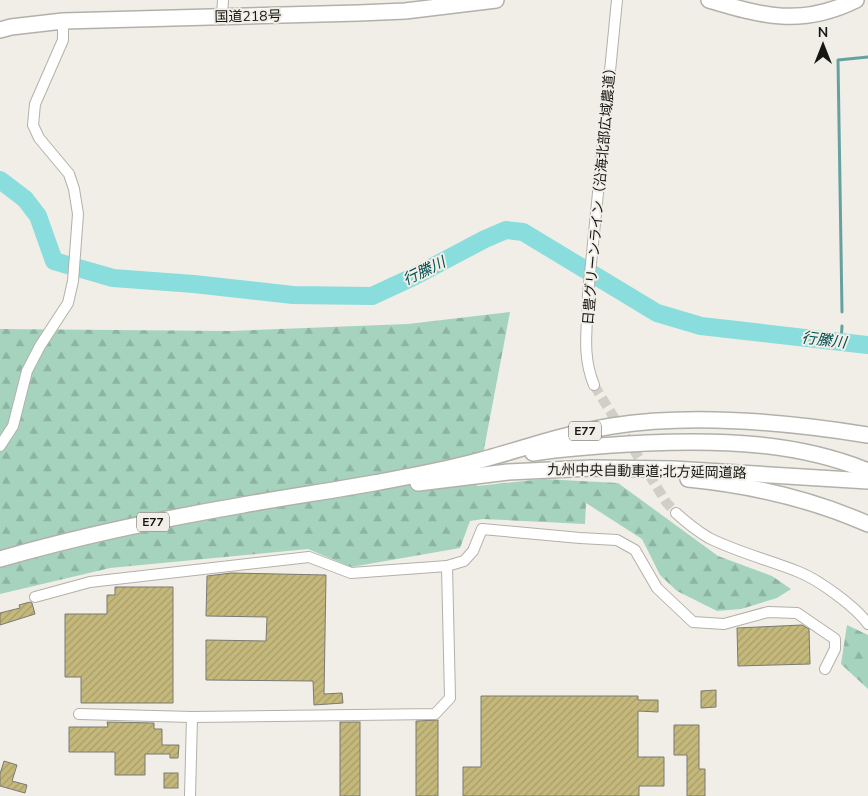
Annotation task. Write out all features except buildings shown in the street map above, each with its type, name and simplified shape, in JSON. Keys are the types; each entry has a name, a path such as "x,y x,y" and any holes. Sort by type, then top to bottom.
{"highway":[{"name":"国道218号","path":"0,30 63,21 405,11 496,0"},
{"path":"709,0 775,17 816,14 856,0"},
{"name":"九州中央自動車道;北方延岡道路","path":"0,559 130,526 235,506 307,495 465,464 569,435 626,424 683,421 772,423 868,435"},
{"path":"772,423 868,427"},
{"path":"465,464 561,449 665,442 727,442 777,446 830,457 868,471"},
{"name":"九州中央自動車道;北方延岡道路","path":"307,495 533,470 628,468 734,472 868,481"},
{"path":"476,477 596,474 705,481 790,496 868,524"}],"street":[{"path":"222,16 223,0"},
{"name":"日豊グリーンライン（沿海北部広域農道）","path":"594,385 586,358 585,342 592,248 617,0"},
{"path":"0,446 13,426 21,401 27,371 40,346 68,304 73,281 78,214 74,189 69,174 39,138 33,125 35,104 63,40 63,21"},
{"path":"676,513 696,531 711,539 801,572 843,599 868,624"},
{"path":"35,597 90,582 309,557 351,573 447,566 464,561 473,551 482,529 618,540 635,550 657,588 693,622 724,624 768,612 797,613 835,639 835,649 825,669"},
{"path":"79,714 192,717 435,714 450,698 447,566"},
{"path":"190,796 192,717"}],"green space":[{"path":"510,312 477,486 543,479 618,483 718,556 772,576 791,589 777,598 741,609 717,611 677,591 660,575 642,539 586,503 585,524 483,519 470,521 460,548 351,567 308,549 110,568 0,594 0,329 230,331 408,324"},
{"path":"847,625 868,635 868,689 841,664"}],"waterway":[{"path":"842,312 838,60 868,57"},
{"name":"行縢川","path":"0,180 25,199 38,216 54,261 113,278 194,284 293,295 372,296 506,230 523,232 657,313 701,326 868,345"},
{"path":"841,342 842,326"}],"tunnel":[{"path":"594,385 666,502 676,513"}]}
